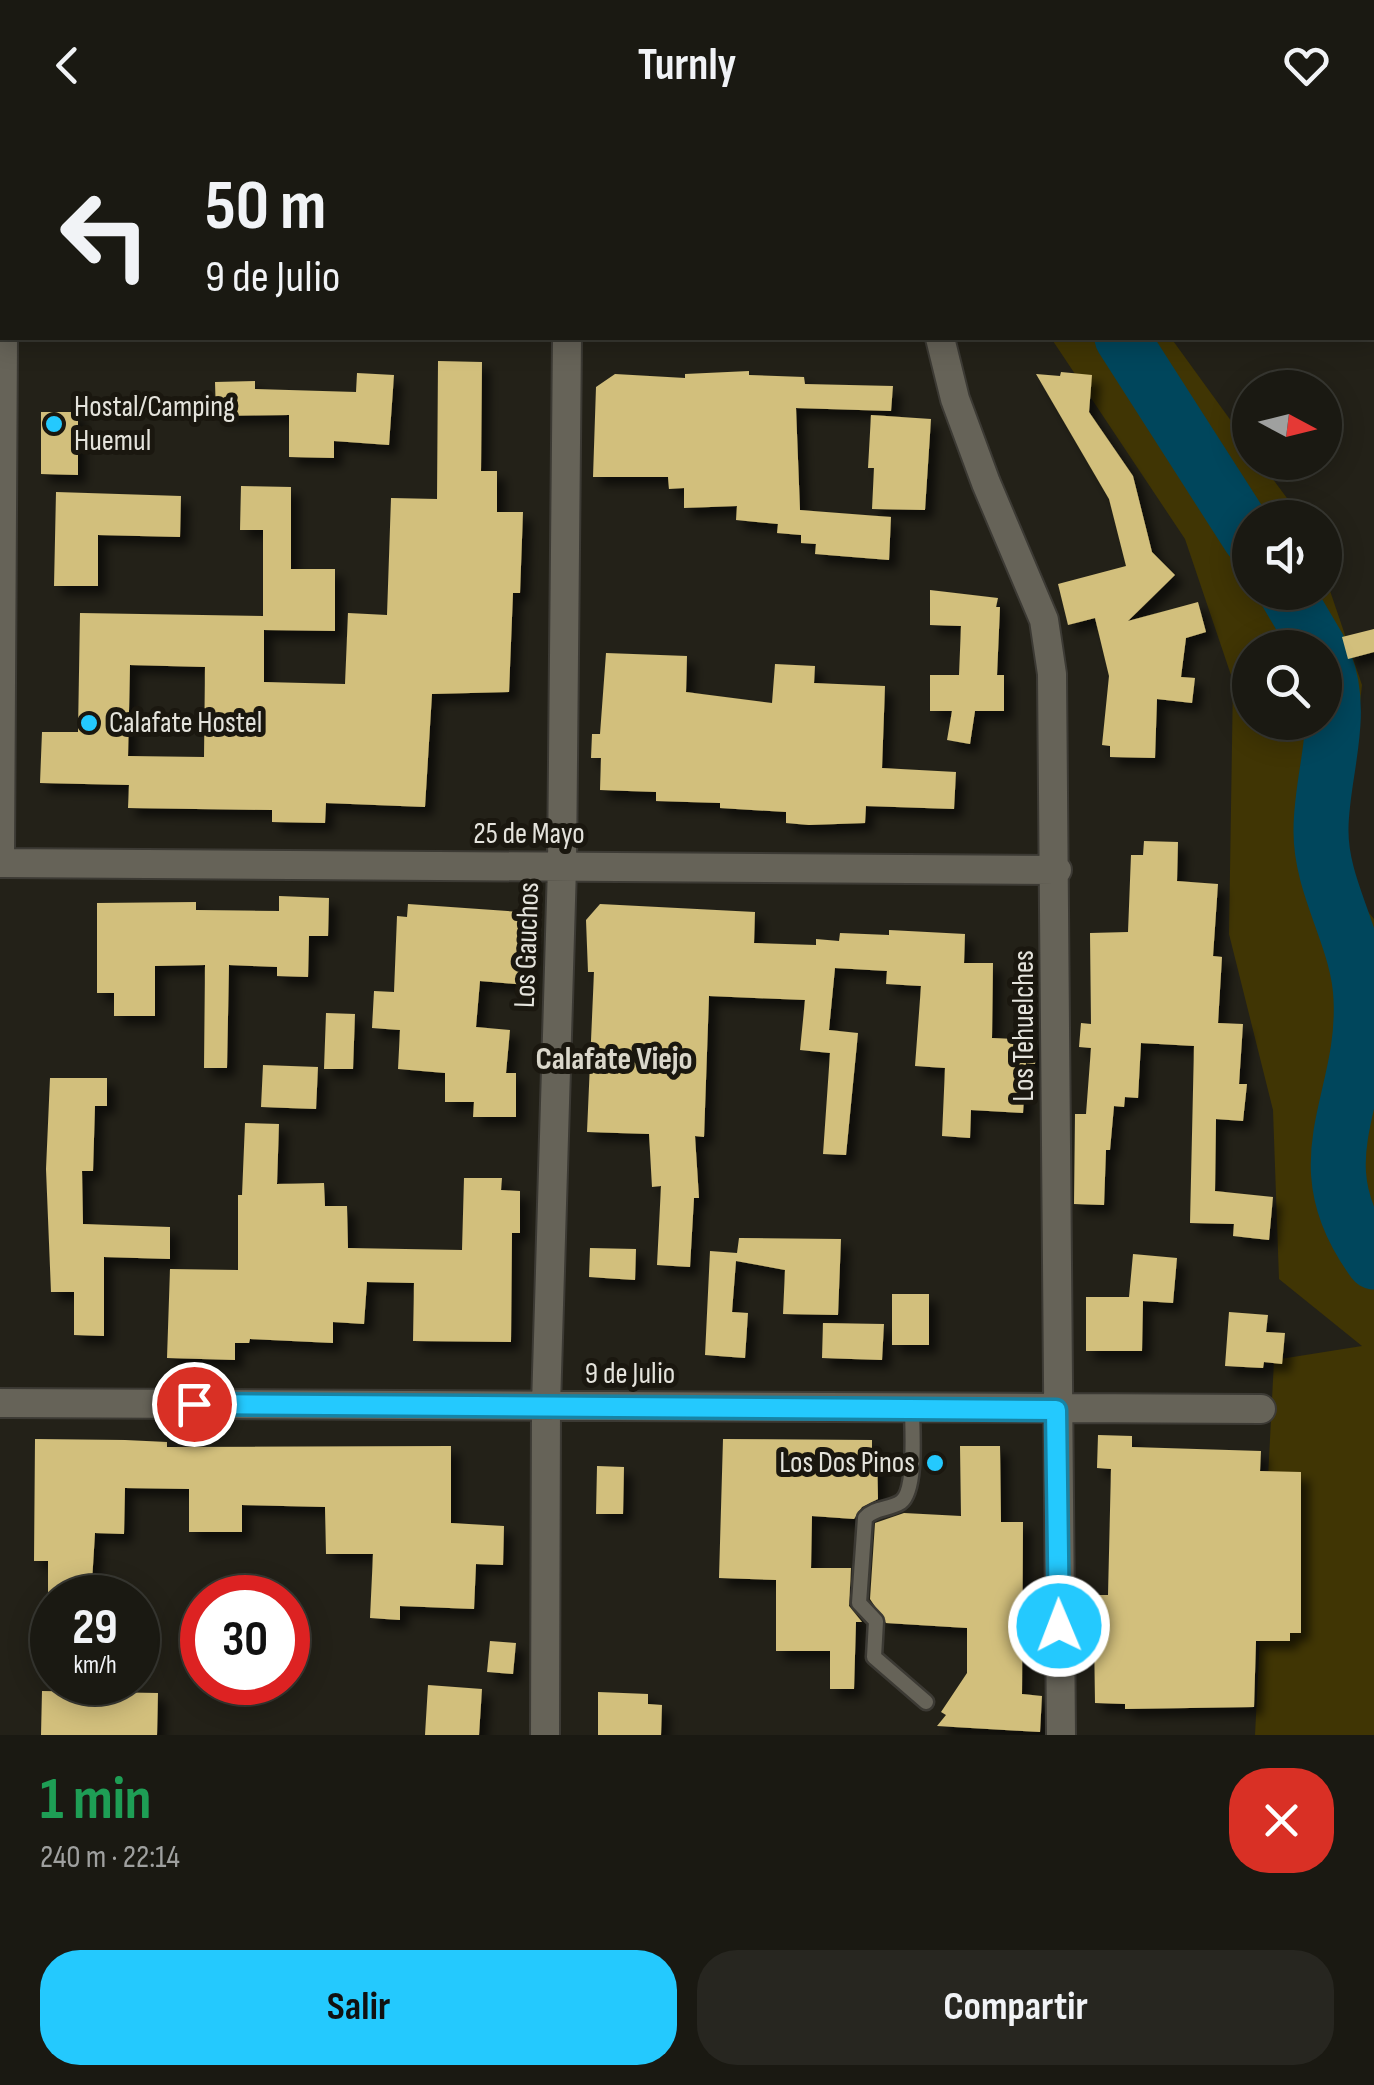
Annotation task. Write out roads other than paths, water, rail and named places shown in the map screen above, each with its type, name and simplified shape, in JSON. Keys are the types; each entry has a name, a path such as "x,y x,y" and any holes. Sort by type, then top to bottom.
{"street":[{"path":"0,859 3,340"},
{"name":"Los Gauchos","path":"545,1735 546,1406 562,867 567,340"},
{"name":"Los Tehuelches","path":"940,340 954,399 1044,620 1052,674 1057,870 1056,1410 1061,1735"},
{"name":"25 de Mayo","path":"0,859 1057,870"},
{"name":"9 de Julio","path":"0,1403 1260,1409"}],"lane":[{"path":"912,1408 910,1491 900,1503 870,1512 863,1523 858,1603 876,1620 874,1657 926,1702"}],"waterway":[{"path":"1123,340 1232,510"},
{"path":"1297,610 1308,630"},
{"path":"1331,740 1322,809 1322,851 1354,955 1361,999 1360,1036 1338,1161 1341,1192 1352,1226 1374,1262"}],"place":[{"name":"Hostal/Camping Huemul","path":"54,424"},
{"name":"Calafate Hostel","path":"89,723"},
{"name":"Los Dos Pinos","path":"935,1463"}],"district":[{"name":"Calafate Viejo","path":"614,1059"}]}
